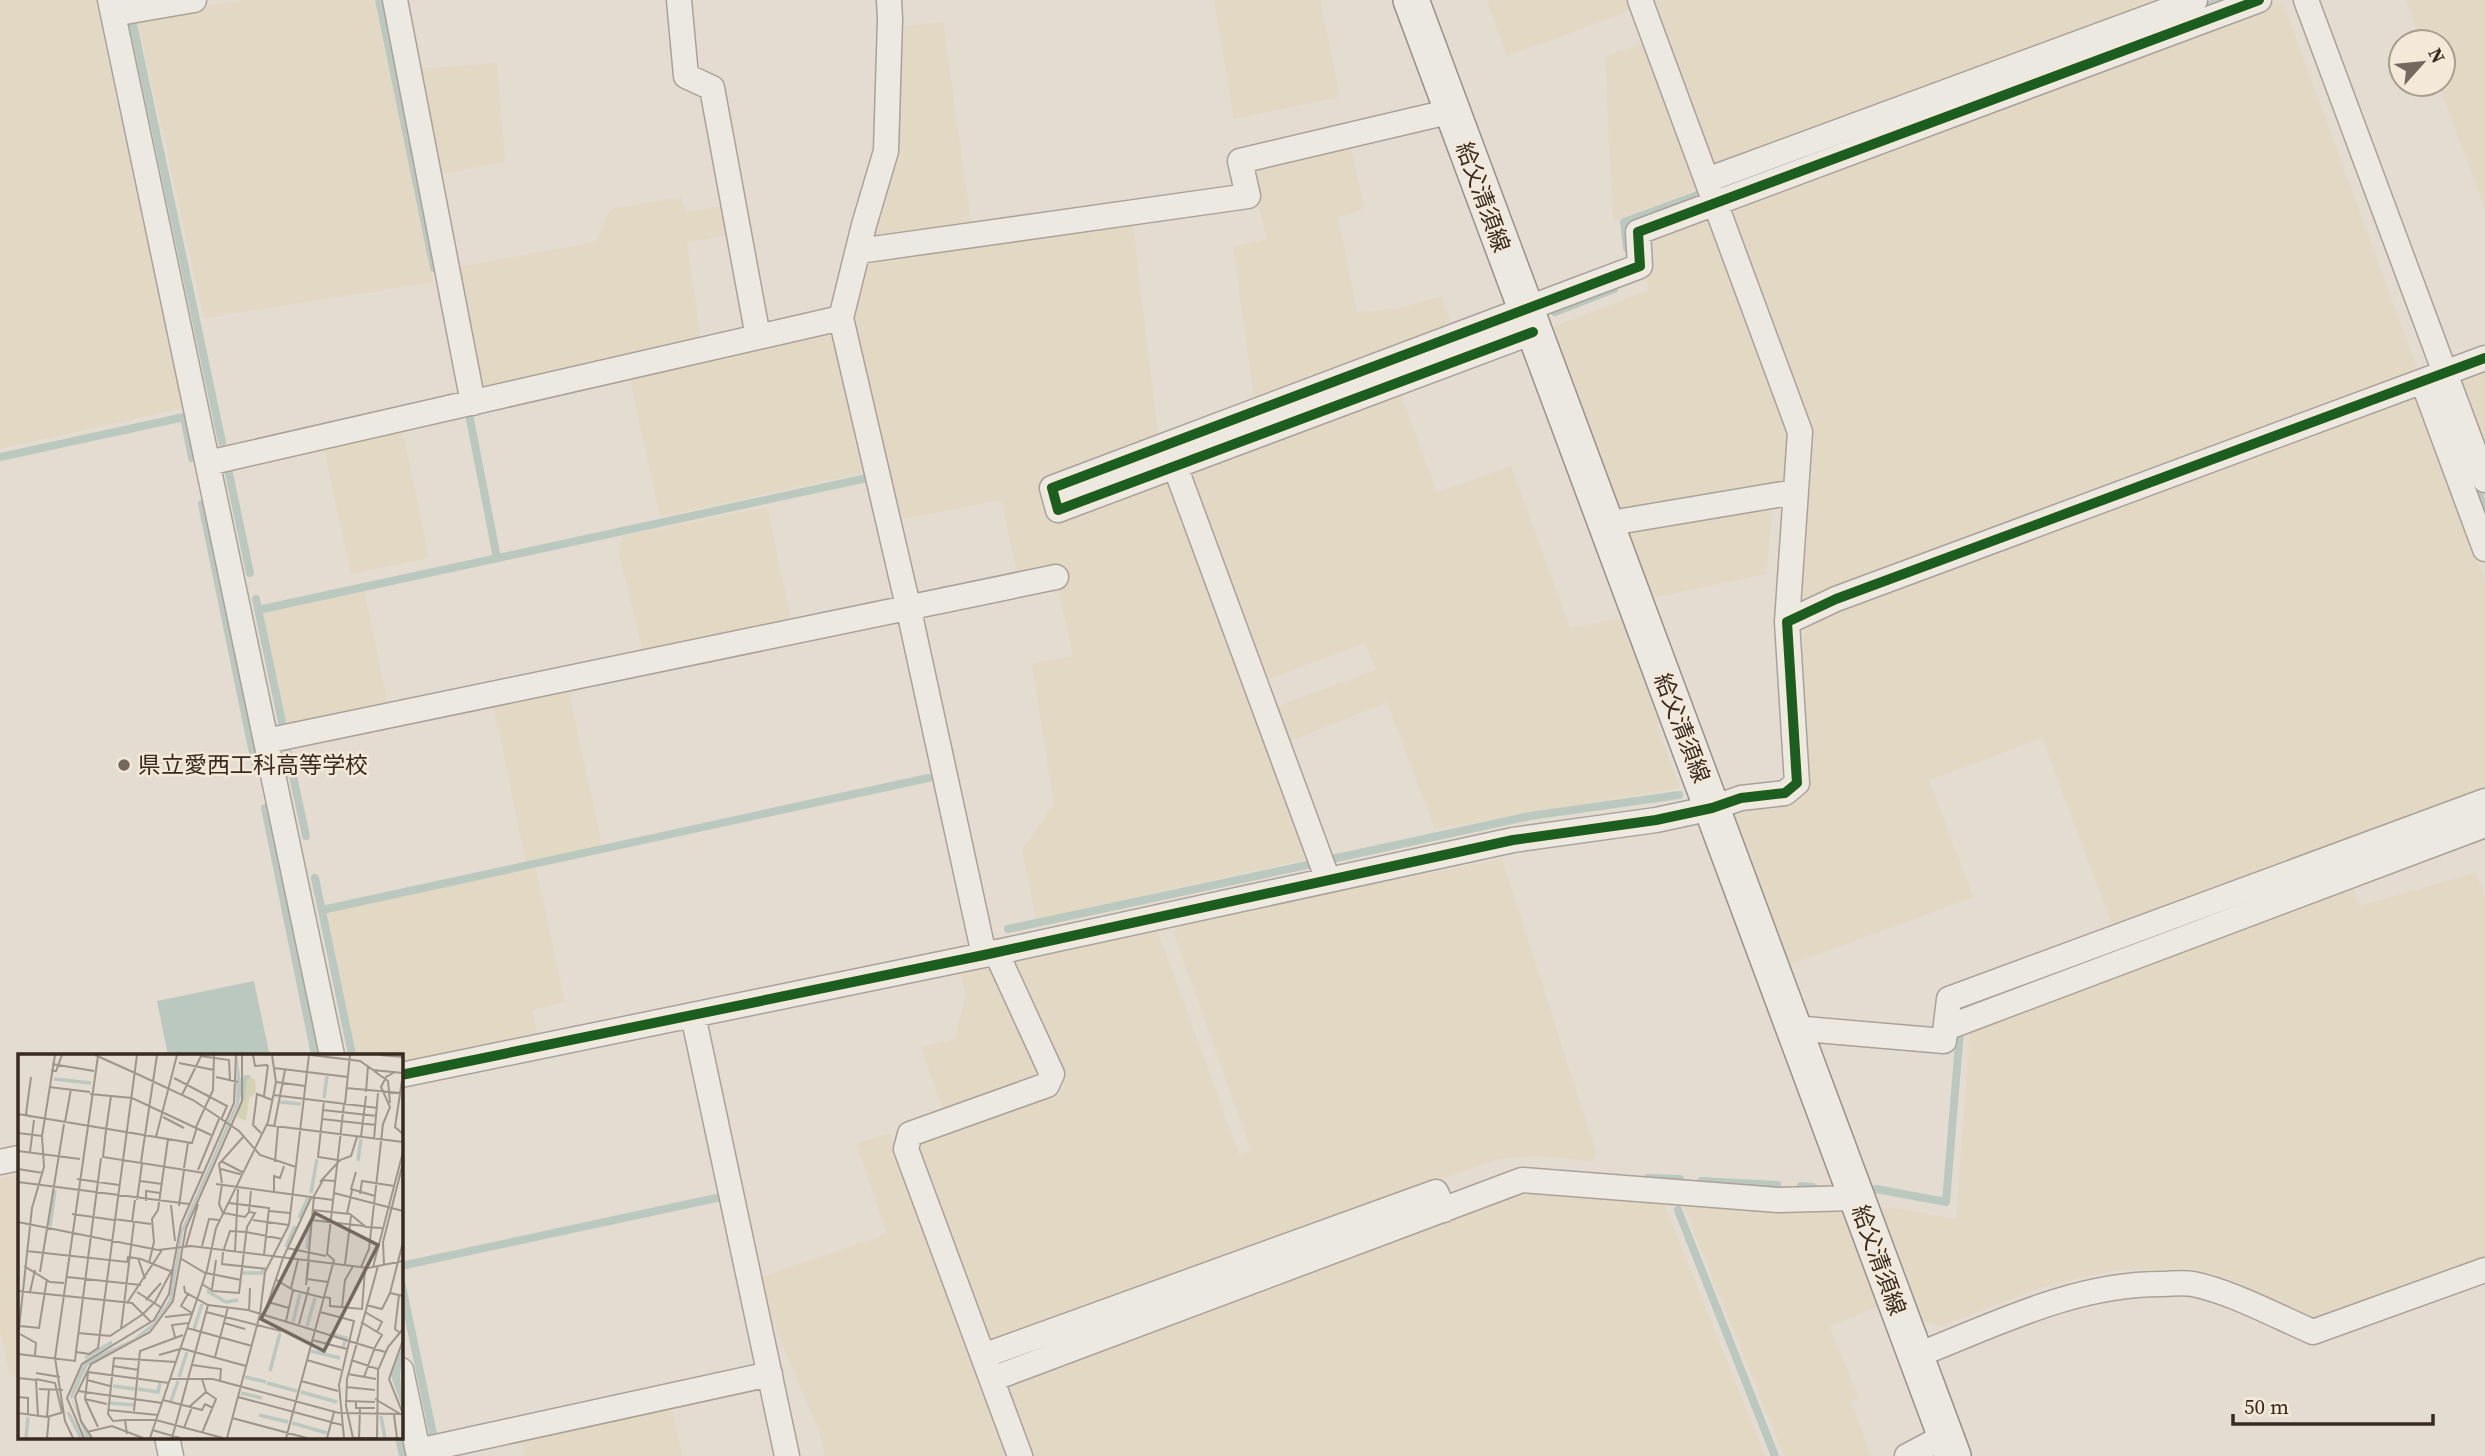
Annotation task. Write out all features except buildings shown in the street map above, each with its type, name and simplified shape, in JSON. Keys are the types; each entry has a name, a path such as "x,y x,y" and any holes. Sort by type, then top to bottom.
{"main road":[{"name":"給父清須線","path":"1411,0 1949,1446"}],"street":[{"path":"194,0 112,7 332,1054"},
{"path":"394,0 473,402"},
{"path":"679,0 686,76 712,88 758,337"},
{"path":"889,0 886,151 841,318 990,953 1052,1074 1047,1085 911,1134 906,1149 1020,1456"},
{"path":"402,1075 990,953 1513,840 1656,820 1741,799 1785,793 1797,783 1787,622 1800,432 1640,0"},
{"path":"1707,180 2195,0"},
{"path":"1529,321 1052,488 1058,510 1175,466 1529,321 1640,266 1638,232 2259,0"},
{"path":"2305,0 2434,377 2485,549"},
{"path":"859,251 1248,196 1240,161 1452,111"},
{"path":"208,463 841,318"},
{"path":"1787,622 1849,594 2485,358"},
{"path":"2434,377 2485,480"},
{"path":"1175,466 1328,880"},
{"path":"1605,524 1795,492"},
{"path":"266,741 1056,577"},
{"path":"1793,1028 1944,1041 1950,999 2485,800"},
{"path":"1946,1028 2485,825"},
{"path":"693,1015 787,1456"},
{"path":"0,1162 18,1158"},
{"path":"992,1379 1522,1180 1778,1200 1857,1198"},
{"path":"983,1356 1436,1192 1444,1210"},
{"path":"1915,1356 2025,1311 2059,1299 2110,1287 2192,1284 2235,1298 2313,1332 2485,1270"},
{"path":"402,1375 419,1453 770,1374"},
{"path":"167,1438 171,1456"},
{"path":"1907,1456 1949,1446"}],"shaded area":[{"path":"0,0 95,0 183,408 0,449"},
{"path":"244,0 374,0 433,282 204,318 137,18"},
{"path":"1214,0 1320,0 1340,97 1234,119"},
{"path":"1487,0 1635,0 1638,8 1507,56"},
{"path":"1647,0 2168,0 1717,167 1708,164"},
{"path":"2406,0 2485,0 2485,208 2443,98 2457,98 2457,28 2417,28"},
{"path":"2273,2 2283,3 2418,371 1801,602 1794,598 1807,433 1728,212 1729,204"},
{"path":"943,22 972,230 871,239 897,27"},
{"path":"1650,40 1702,188 1613,221 1605,57"},
{"path":"497,63 505,162 441,174 419,69"},
{"path":"1349,142 1365,208 1338,217 1357,312 1396,309 1442,296 1453,331 1255,406 1233,247 1267,239 1251,177 1259,164"},
{"path":"681,197 686,212 731,205 735,233 687,243 701,340 489,388 481,382 458,267 595,242 611,209"},
{"path":"1708,212 1793,432 1791,483 1620,512 1550,328 1648,291 1646,242"},
{"path":"1132,218 1159,442 1046,484 1055,524 1169,481 1312,858 1036,919 1022,850 1054,804 1032,664 1073,656 1053,568 1018,576 1001,500 898,520 847,318 864,260"},
{"path":"823,331 837,340 867,472 660,517 629,374"},
{"path":"2485,373 2485,462 2455,384"},
{"path":"1401,395 1437,493 1511,466 1570,628 1623,618 1664,722 1656,725 1680,788 1435,829 1387,702 1285,743 1273,708 1376,670 1365,643 1263,681 1188,478 1191,471"},
{"path":"2411,395 2419,401 2485,579 2485,788 2114,930 2042,738 1929,780 1973,897 1789,965 1734,816 1742,808 1797,801 1809,790 1800,642 1809,623 1822,613"},
{"path":"402,427 429,558 351,574 323,444"},
{"path":"1774,499 1766,574 1651,598 1625,527"},
{"path":"767,507 791,619 643,652 618,549 623,536"},
{"path":"364,589 388,705 286,726 262,610"},
{"path":"568,688 602,846 526,862 493,704"},
{"path":"1502,859 1596,1152 1592,1161 1539,1156 1497,1159 987,1346 915,1151 919,1139 1065,1088 1010,967 1011,958 1157,929 1239,1155 1251,1150 1174,934 1175,924"},
{"path":"536,868 565,1002 532,1010 537,1033 402,1062 402,1054 357,1054 326,913"},
{"path":"2475,873 2485,895 2485,1257 2323,1318 2312,1317 2231,1279 2191,1268 2111,1271 2039,1288 1941,1326 1920,1320 1878,1209 1888,1207 1956,1219 1970,1030 2352,886 2360,906"},
{"path":"991,963 1041,1067 1038,1079 944,1112 921,1047 955,1039 966,995 960,971"},
{"path":"254,981 269,1052 168,1054 157,1001"},
{"path":"890,1133 1013,1456 825,1456 818,1428 767,1309 761,1277 887,1234 856,1144"},
{"path":"18,1174 18,1374 10,1376 0,1329 0,1178"},
{"path":"1520,1190 1663,1201 1765,1456 1027,1456 1002,1390 1007,1380"},
{"path":"1682,1202 1841,1210 1879,1306 1829,1326 1859,1398 1851,1401 1871,1456 1784,1456"},
{"path":"671,1404 682,1456 524,1456 520,1436"}],"waterway":[{"path":"379,0 434,268"},
{"path":"2196,10 2224,0"},
{"path":"133,24 222,442"},
{"path":"1627,248 1624,222 1703,193"},
{"path":"1555,312 1614,289"},
{"path":"469,414 497,558"},
{"path":"0,457 184,417 192,458"},
{"path":"228,469 250,573"},
{"path":"258,610 867,478"},
{"path":"2474,480 2485,510"},
{"path":"202,504 255,763"},
{"path":"256,599 283,727"},
{"path":"288,753 306,836"},
{"path":"322,910 928,778"},
{"path":"1332,859 1530,816 1679,795"},
{"path":"265,808 315,1054"},
{"path":"1008,929 1312,864"},
{"path":"315,878 352,1054"},
{"path":"1970,1005 2167,932"},
{"path":"1876,1189 1946,1202 1960,1031"},
{"path":"1648,1178 1680,1179"},
{"path":"1701,1181 1777,1185"},
{"path":"1801,1186 1813,1187"},
{"path":"402,1266 721,1197"},
{"path":"1678,1210 1775,1456"},
{"path":"402,1286 433,1434"},
{"path":"399,1438 403,1456"}],"cycle path":[{"path":"1533,332 1058,510 1052,488 1640,266 1638,232 2259,0"},
{"path":"402,1075 984,955 1513,840 1656,820 1712,808 1741,798 1785,793 1797,783 1787,622 1836,599 2485,358"}],"place":[{"name":"県立愛西工科高等学校","path":"124,765"}]}
